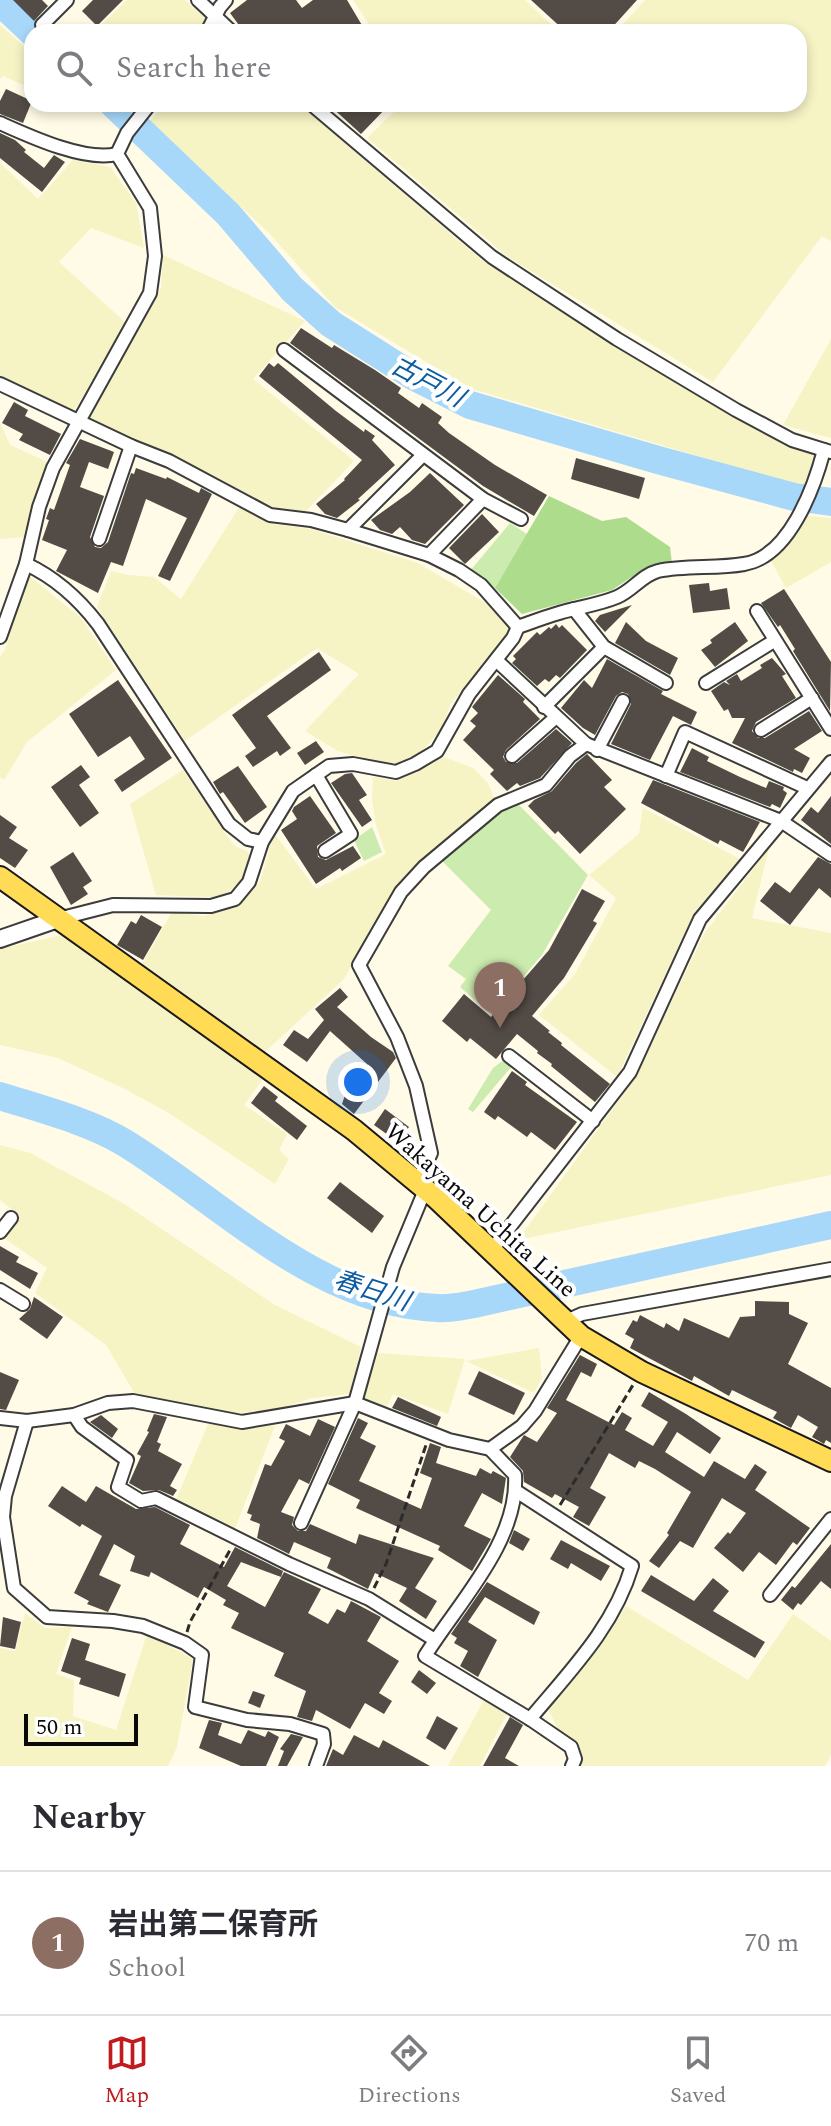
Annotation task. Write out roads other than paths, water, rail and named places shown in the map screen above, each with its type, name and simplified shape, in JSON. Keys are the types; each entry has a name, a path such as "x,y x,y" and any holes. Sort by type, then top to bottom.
{"main road":[{"name":"Wakayama Uchita Line","path":"0,877 354,1130 421,1186 581,1336 642,1372 831,1461"}],"street":[{"path":"43,24 67,0"},
{"path":"198,0 224,24"},
{"path":"211,24 226,0"},
{"path":"0,123 25,135 106,157 117,154 127,133 144,112"},
{"path":"0,939 58,919 113,905 211,906 235,899 249,882 262,842 293,791 329,766 353,764 396,772 437,751 469,694 513,638 518,627 623,595 657,571 747,564 770,553 800,515 828,451 792,440 736,410 617,339 492,257 320,112"},
{"path":"0,637 26,564 39,507 53,468 150,293 155,256 150,208 117,154"},
{"path":"284,350 422,456 483,499 521,519"},
{"path":"0,384 169,461 270,515 311,520 429,555 481,585 518,627"},
{"path":"99,539 131,446"},
{"path":"348,530 422,456"},
{"path":"429,555 483,499"},
{"path":"26,564 40,570 76,596 98,624 229,824 248,839 262,842"},
{"path":"574,609 604,647 666,683"},
{"path":"757,611 831,729"},
{"path":"706,683 774,641"},
{"path":"544,707 604,647"},
{"path":"496,660 555,718 591,747 781,821 831,855"},
{"path":"761,730 812,698"},
{"path":"301,1523 355,1403 393,1267 431,1153 416,1086 397,1037 359,965 401,892 424,867 498,805 546,785 570,756 591,747 623,701"},
{"path":"512,756 555,718"},
{"path":"666,776 685,732 807,788"},
{"path":"499,1258 630,1072 700,919 831,762"},
{"path":"316,775 351,834 325,851"},
{"path":"509,1056 593,1121"},
{"path":"0,1232 11,1218"},
{"path":"562,1320 831,1269"},
{"path":"0,1290 23,1304"},
{"path":"490,1449 522,1426 535,1411 581,1336"},
{"path":"0,1418 27,1421 74,1415 108,1403 133,1401 242,1422 355,1403 430,1433 490,1449 515,1475 516,1491 511,1520 475,1584 425,1656 571,1747 575,1759 572,1766"},
{"path":"74,1415 82,1427 127,1460 118,1487 141,1501 156,1498 369,1599 435,1640"},
{"path":"27,1421 5,1496 3,1517 14,1588 47,1617 143,1626 185,1643 202,1655 195,1707 247,1720 290,1724 323,1734 324,1744 316,1766"},
{"path":"516,1491 632,1566 611,1619 530,1719"},
{"path":"770,1595 831,1519"}],"waterway":[{"name":"古戸川","path":"0,2 24,24"},
{"name":"古戸川","path":"121,112 228,214 292,289 331,324 413,376 470,405 794,497 831,502"},
{"name":"春日川","path":"0,1096 111,1135 312,1270 352,1289 394,1302 442,1308 474,1304 831,1225"}],"place":[{"name":"岩出第二保育所","path":"500,1028"}]}
